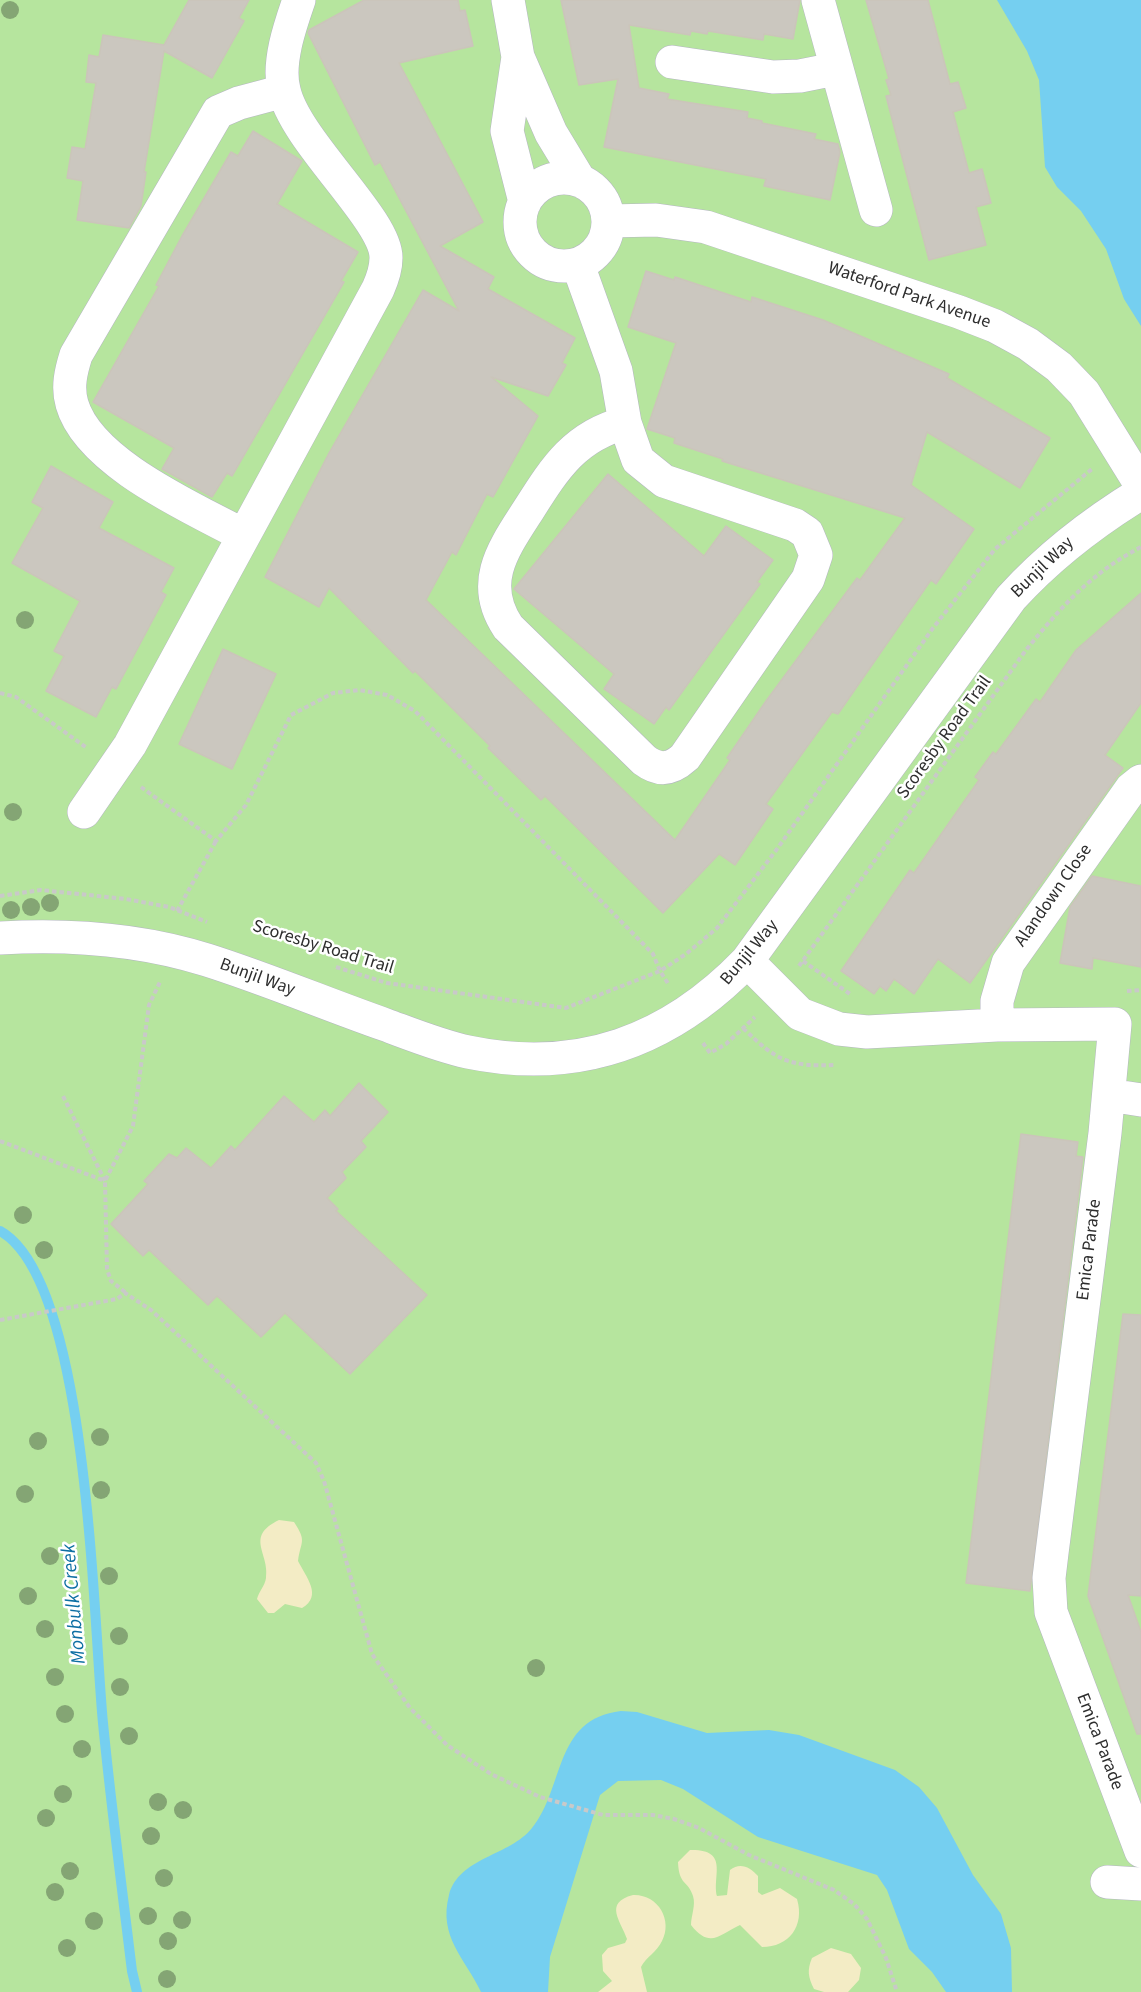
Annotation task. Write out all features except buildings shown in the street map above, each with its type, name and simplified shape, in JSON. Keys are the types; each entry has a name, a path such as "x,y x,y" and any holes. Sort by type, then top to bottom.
{"street":[{"path":"84,812 130,745 378,290 387,257 377,230 304,132 284,90 286,46 299,0"},
{"path":"508,0 518,57 551,133 580,181 601,197 609,220 607,235 601,248 591,258 578,265 563,267 548,264 526,245 520,231 520,216 525,202 543,183 555,178 580,181"},
{"path":"818,0 835,69 876,210"},
{"path":"518,57 507,131 525,202"},
{"path":"672,62 773,77 800,76 835,69"},
{"path":"243,535 145,482 107,453 76,416 69,390 70,379 75,354 218,112 239,103 284,90"},
{"name":"Waterford Park Avenue","path":"609,220 656,220 706,227 995,326 1044,355 1071,378 1098,413 1141,485"},
{"path":"578,265 616,371 625,423 638,460 654,475 681,487 795,525 807,533 816,555 808,579 685,757 675,766 664,769 652,766 644,760 508,627 499,614 495,597 497,566 503,550 552,472 565,457 592,436 604,429 625,423"},
{"name":"Bunjil Way","path":"0,938 84,937 120,941 205,959 467,1052 508,1057 574,1056 634,1042 661,1029 720,989 747,961 1011,598 1041,565 1068,541 1141,493"},
{"name":"Alandown Close","path":"997,1025 1001,979 1012,955 1131,789 1141,781"},
{"name":"Emica Parade","path":"747,961 800,1014 821,1024 867,1032 997,1025 1128,1022 1109,1095 1052,1553 1049,1596 1051,1612 1082,1699 1141,1851"},
{"path":"1109,1095 1141,1100"},
{"path":"1107,1882 1141,1884"}],"path":[{"name":"Scoresby Road Trail","path":"796,970 1026,650 1066,600 1101,573 1141,547"},
{"path":"0,693 16,697 93,752"},
{"path":"175,919 178,909 216,841"},
{"path":"0,896 41,890 126,899 178,909 215,926"},
{"path":"802,961 859,1000"},
{"name":"Scoresby Road Trail","path":"332,965 387,983 566,1008 660,971 667,982"},
{"path":"105,1181 134,1126 149,1005 161,980"},
{"path":"702,1040 710,1053 726,1044 753,1019"},
{"path":"62,1094 105,1181 107,1269 111,1281 159,1317 316,1463 324,1481 372,1654 410,1708 447,1745 491,1774 540,1797 603,1815 653,1815 674,1819 699,1828 757,1859 834,1890 854,1904 867,1919 886,1958 897,1992"},
{"path":"0,1141 105,1181"},
{"path":"0,1320 117,1299 125,1293"}],"green space":[{"path":"0,0 1141,0 1141,1992 0,1992"}],"sand":[{"path":"279,1520 294,1522 301,1534 298,1561 312,1592 308,1603 302,1608 285,1604 274,1613 268,1613 257,1599 266,1578 261,1539 269,1526"},
{"path":"690,1850 702,1851 715,1859 717,1896 727,1895 730,1870 741,1866 752,1870 758,1876 758,1892 762,1895 780,1888 797,1899 799,1918 793,1933 780,1943 762,1947 740,1925 715,1938 704,1937 691,1925 693,1896 679,1870 678,1862"},
{"path":"633,1895 650,1899 656,1904 661,1910 666,1925 660,1945 641,1967 647,1992 598,1992 612,1981 603,1971 602,1955 608,1948 625,1943 627,1939 616,1908 624,1898"},
{"path":"831,1948 851,1954 861,1968 859,1980 848,1992 824,1992 814,1989 810,1981 809,1966 812,1958"}],"water":[{"path":"997,0 1141,0 1141,326 1124,299 1106,249 1081,211 1057,187 1045,167 1039,80 1027,51"},
{"path":"621,1711 637,1712 707,1733 769,1730 799,1735 895,1770 919,1787 937,1808 973,1875 1001,1914 1011,1948 1012,1992 946,1992 932,1972 909,1949 887,1890 877,1875 758,1837 683,1789 661,1780 618,1781 600,1795 550,1957 548,1992 481,1992 455,1946 447,1923 449,1895 455,1882 474,1864 511,1845 532,1828 543,1812 563,1758 572,1741 583,1727 599,1717"}],"waterway":[{"name":"Monbulk Creek","path":"0,1231 30,1262 52,1314 69,1382 81,1458 89,1536 103,1723 132,1971 137,1992"}]}
